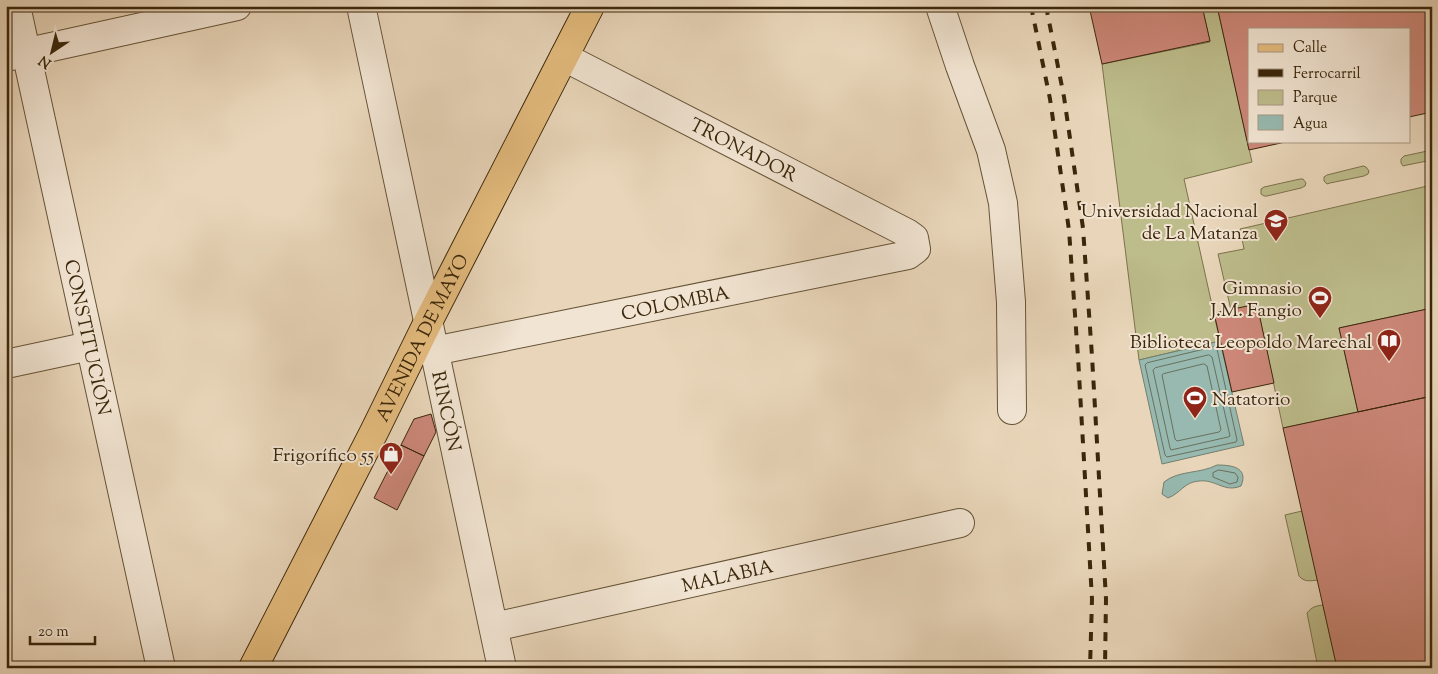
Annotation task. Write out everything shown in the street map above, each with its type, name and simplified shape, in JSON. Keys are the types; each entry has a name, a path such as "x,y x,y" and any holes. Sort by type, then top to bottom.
{"main road":[{"name":"AVENIDA DE MAYO","path":"253,668 590,6"}],"street":[{"name":"CONSTITUCIÓN","path":"16,6 16,54 90,346 161,668"},
{"path":"16,54 237,6"},
{"name":"RINCÓN","path":"361,6 502,668"},
{"path":"940,6 991,150 1003,203 1011,302 1012,410"},
{"name":"TRONADOR","path":"564,57 907,233 914,238 916,249"},
{"name":"COLOMBIA","path":"434,351 908,255 916,249"},
{"path":"6,364 90,346"},
{"name":"MALABIA","path":"494,627 960,523"}],"green space":[{"path":"1202,6 1217,6 1252,162 1184,179 1220,341 1139,360 1102,64 1210,42"},
{"path":"1432,150 1432,160 1403,166 1401,163 1401,159 1404,156"},
{"path":"1363,166 1369,171 1364,176 1327,184 1324,181 1324,177 1327,175"},
{"path":"1303,179 1306,183 1301,188 1267,196 1261,194 1261,189 1264,187"},
{"name":"Gimnasio J.M. Fangio","path":"1432,185 1432,308 1339,328 1358,412 1283,428 1257,305 1231,310 1218,254 1244,249 1240,229"},
{"path":"1302,511 1318,580 1305,580 1299,576 1285,515"},
{"path":"1323,605 1337,668 1318,668 1307,613 1314,607"}],"water":[{"name":"Natatorio","path":"1220,341 1244,445 1162,464 1139,360"},
{"path":"1217,465 1237,468 1241,471 1243,480 1241,486 1230,488 1199,481 1190,483 1168,498 1162,494 1164,482 1170,478"}],"building":[{"path":"1089,6 1202,6 1210,41 1102,64"},
{"path":"1217,6 1432,6 1432,112 1410,117 1410,28 1248,28 1248,142 1285,142 1249,150"},
{"path":"1257,304 1274,383 1232,392 1214,313"},
{"name":"Biblioteca Leopoldo Marechal","path":"1432,308 1432,396 1358,412 1339,328"},
{"path":"1432,396 1432,668 1337,668 1283,428"},
{"path":"431,414 436,432 424,456 401,445 414,419"},
{"path":"401,445 424,456 397,510 374,498"}],"railway":[{"path":"1031,6 1050,99 1069,230 1092,599 1090,668"},
{"path":"1046,6 1064,97 1083,228 1106,599 1105,668"}],"place":[{"name":"Universidad Nacional de La Matanza","path":"1276,242"},
{"name":"Gimnasio J.M. Fangio","path":"1320,319"},
{"name":"Biblioteca Leopoldo Marechal","path":"1389,362"},
{"name":"Natatorio","path":"1195,419"},
{"name":"Frigorífico 55","path":"391,475"}]}
